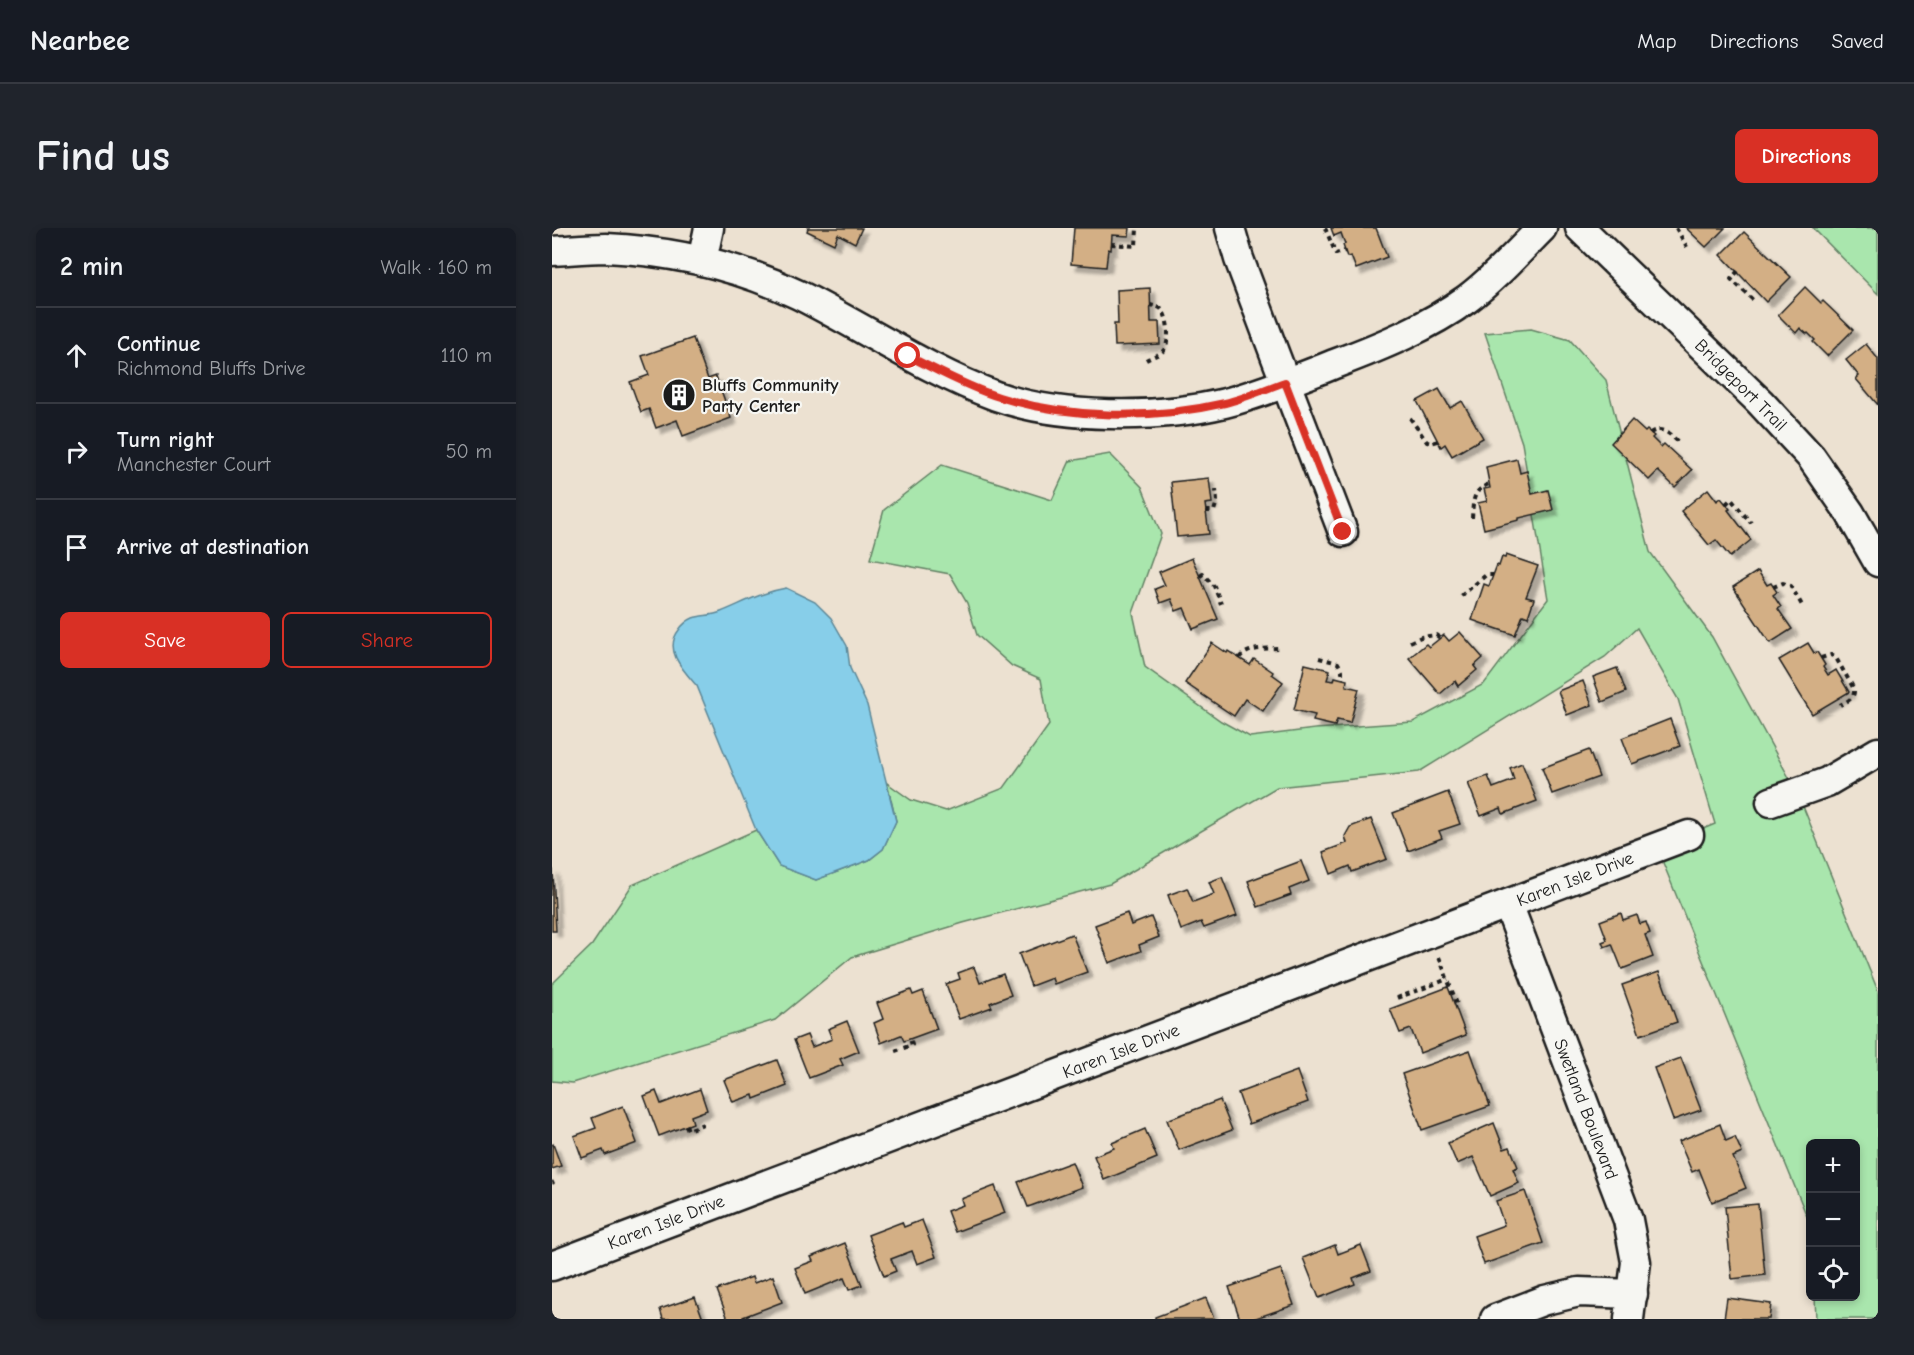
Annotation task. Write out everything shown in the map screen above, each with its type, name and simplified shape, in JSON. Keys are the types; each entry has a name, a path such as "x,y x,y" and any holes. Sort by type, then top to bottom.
{"street":[{"path":"702,261 710,228"},
{"path":"1230,228 1285,382 1343,532"},
{"path":"552,251 603,248 648,251 702,261 759,279 798,295 948,376 998,397 1089,413 1126,414 1163,413 1226,403 1385,344 1433,320 1466,299 1491,279 1542,228"},
{"name":"Bridgeport Trail","path":"1580,228 1760,402 1811,457 1850,513 1878,562"},
{"path":"1772,802 1827,782 1878,752"},
{"name":"Karen Isle Drive","path":"552,1266 1689,835"},
{"name":"Swetland Boulevard","path":"1508,904 1628,1220 1636,1262 1631,1307"},
{"path":"1495,1319 1545,1300 1579,1292 1631,1307"}],"path":[{"path":"1111,244 1136,246 1137,228"},
{"path":"1325,228 1336,254 1345,251"},
{"path":"1676,228 1687,247"},
{"path":"1738,271 1731,279 1754,301"},
{"path":"1146,360 1162,352 1167,345 1164,313 1150,305"},
{"path":"1410,418 1427,441 1431,443 1438,441"},
{"path":"1650,433 1659,430 1668,432 1680,444"},
{"path":"1472,518 1474,496 1481,487 1490,484"},
{"path":"1206,511 1214,511 1217,501 1216,490"},
{"path":"1725,504 1731,499 1751,523"},
{"path":"1200,576 1203,574 1209,579 1221,604"},
{"path":"1461,596 1486,575 1493,575"},
{"path":"1773,587 1783,584 1791,586 1803,607"},
{"path":"1410,642 1432,634 1440,638"},
{"path":"1239,658 1246,652 1280,648"},
{"path":"1821,658 1831,655 1836,658 1854,689 1855,694 1851,699 1840,705"},
{"path":"1319,658 1338,663 1342,670 1342,679"},
{"path":"1430,934 1457,1004 1454,1005"},
{"path":"1397,999 1448,979"},
{"path":"896,1051 912,1045 910,1039"},
{"path":"686,1125 688,1130 703,1124"}],"green space":[{"path":"1813,228 1878,228 1878,294"},
{"path":"1531,329 1570,340 1606,380 1650,552 1712,637 1798,794 1878,991 1878,1319 1816,1319 1815,1301 1860,1301 1860,1139 1806,1139 1806,1214 1657,848 1715,824 1678,699 1637,628 1605,657 1419,772 1277,787 1110,884 963,923 852,957 775,1020 572,1083 552,1081 552,984 592,945 632,885 756,830 779,866 816,880 869,860 883,849 896,821 887,783 911,800 946,811 1004,788 1049,725 1041,679 1012,666 977,635 967,603 950,574 870,559 884,510 942,465 1052,500 1070,461 1110,454 1142,487 1161,534 1133,613 1145,667 1221,721 1250,737 1315,729 1413,722 1484,684 1548,599 1522,443 1485,333"}],"water":[{"path":"786,588 815,602 831,618 847,646 850,668 867,705 896,821 883,849 869,860 816,880 779,866 756,830 697,686 677,659 673,645 679,630 691,619 718,613 761,595"}],"building":[{"path":"808,228 862,228 855,243 838,234 834,244 807,231"},
{"path":"1074,228 1130,228 1129,236 1112,235 1106,267 1071,264"},
{"path":"1331,228 1376,228 1387,257 1356,269 1351,256 1347,257 1341,233 1334,236"},
{"path":"1686,228 1725,228 1706,247"},
{"path":"1744,232 1791,277 1766,302 1721,255"},
{"path":"1805,287 1853,330 1827,356 1813,342 1815,340 1808,333 1800,328 1796,333 1778,315"},
{"path":"1150,288 1151,322 1159,322 1160,344 1115,346 1114,324 1118,324 1117,290"},
{"name":"Bluffs Community Party Center","path":"693,338 708,379 716,376 731,418 683,436 677,420 656,428 649,409 641,412 630,382 649,375 642,356"},
{"path":"1866,344 1878,359 1878,405 1856,379 1859,376 1846,360"},
{"path":"1439,389 1450,408 1462,401 1483,438 1452,456 1445,444 1441,447 1417,401"},
{"path":"1632,420 1645,432 1647,430 1654,436 1652,438 1661,447 1664,444 1692,470 1675,487 1658,471 1649,480 1611,443"},
{"path":"1517,459 1520,473 1527,471 1532,494 1548,490 1553,510 1484,529 1478,503 1487,501 1484,489 1490,488 1486,467"},
{"path":"1209,478 1212,503 1205,504 1209,534 1177,537 1171,482"},
{"path":"1708,489 1717,501 1721,498 1751,540 1730,557 1716,540 1709,545 1681,511"},
{"path":"1506,555 1538,566 1526,597 1534,599 1528,617 1523,615 1515,635 1472,620 1484,584 1489,586 1497,565 1499,566 1502,557 1505,558"},
{"path":"1192,558 1218,619 1193,629 1184,608 1176,611 1171,599 1160,603 1155,589 1165,585 1159,572"},
{"path":"1758,571 1767,585 1771,583 1777,592 1773,595 1781,607 1778,609 1792,629 1770,643 1733,587"},
{"path":"1460,632 1483,658 1474,666 1477,670 1458,686 1455,681 1440,694 1409,658 1426,644 1429,647 1444,635 1449,641"},
{"path":"1212,643 1250,665 1254,659 1283,682 1263,711 1245,699 1234,716 1185,683"},
{"path":"1808,643 1814,653 1817,652 1828,675 1836,670 1849,692 1812,714 1779,660"},
{"path":"1305,664 1330,670 1327,680 1334,681 1335,677 1347,680 1346,686 1359,689 1350,723 1337,720 1335,726 1313,721 1315,715 1294,710"},
{"path":"1617,668 1626,692 1602,702 1593,677"},
{"path":"1583,681 1592,705 1567,715 1558,691"},
{"path":"1670,719 1680,746 1632,764 1622,738"},
{"path":"1589,750 1599,777 1552,794 1542,768"},
{"path":"1522,763 1537,801 1503,814 1501,808 1481,816 1468,783 1488,776 1493,788 1514,780 1510,768"},
{"path":"1448,792 1460,824 1439,831 1442,838 1408,851 1393,813"},
{"path":"1371,819 1387,859 1352,872 1350,866 1331,874 1323,852 1347,843 1345,836 1350,827"},
{"path":"1301,861 1309,881 1289,889 1291,895 1258,907 1248,881"},
{"path":"553,870 556,931 552,931"},
{"path":"1222,877 1237,916 1204,928 1201,922 1181,930 1168,895 1187,888 1193,902 1214,894 1209,882"},
{"path":"1127,913 1131,925 1151,917 1159,937 1139,945 1141,951 1109,963 1095,925"},
{"path":"1621,913 1623,920 1637,915 1640,924 1646,922 1650,933 1645,935 1653,957 1622,969 1612,944 1604,947 1602,942 1607,940 1600,921"},
{"path":"1072,934 1087,972 1054,984 1052,978 1031,986 1019,954"},
{"path":"974,967 980,983 1003,974 1011,995 990,1003 992,1007 959,1019 946,984 960,979 958,973"},
{"path":"1659,972 1677,1022 1640,1035 1622,985"},
{"path":"1448,987 1466,1035 1420,1053 1411,1029 1400,1033 1390,1009"},
{"path":"911,990 913,995 923,991 937,1029 904,1041 901,1035 881,1043 874,1023 883,1019 877,1003"},
{"path":"847,1021 859,1051 840,1059 843,1065 809,1078 794,1040 807,1035 812,1047 832,1039 828,1029"},
{"path":"1470,1050 1490,1106 1422,1130 1402,1074"},
{"path":"1681,1058 1701,1110 1673,1120 1654,1068"},
{"path":"777,1060 787,1086 754,1099 753,1095 733,1102 724,1080"},
{"path":"1297,1071 1308,1102 1249,1124 1238,1093"},
{"path":"700,1089 707,1110 691,1116 693,1123 659,1136 644,1096 656,1091 661,1104"},
{"path":"1220,1100 1232,1130 1179,1150 1167,1120"},
{"path":"623,1106 637,1143 605,1155 603,1150 582,1158 574,1136 596,1128 592,1118"},
{"path":"1494,1123 1504,1149 1510,1147 1518,1167 1513,1169 1519,1183 1490,1196 1473,1157 1457,1164 1448,1143"},
{"path":"1720,1124 1726,1141 1735,1137 1742,1153 1733,1157 1746,1188 1712,1202 1699,1169 1692,1172 1679,1141"},
{"path":"1145,1129 1157,1158 1104,1180 1094,1156 1114,1148 1112,1143"},
{"path":"552,1145 561,1166 552,1169"},
{"path":"1072,1162 1082,1187 1028,1207 1018,1182"},
{"path":"995,1186 1005,1213 955,1232 947,1211 963,1205 961,1199"},
{"path":"1525,1191 1543,1243 1484,1264 1474,1236 1504,1225 1496,1201"},
{"path":"1758,1204 1765,1275 1732,1279 1725,1207"},
{"path":"922,1220 936,1257 917,1264 912,1251 891,1259 896,1271 884,1276 868,1235 902,1222 904,1227"},
{"path":"845,1243 862,1285 849,1290 844,1278 805,1294 795,1268 813,1261 811,1257"},
{"path":"1335,1245 1338,1254 1361,1245 1371,1271 1353,1278 1355,1284 1319,1298 1303,1258"},
{"path":"1281,1269 1294,1305 1253,1319 1240,1319 1229,1287"},
{"path":"773,1276 782,1302 743,1317 744,1319 728,1319 717,1290 752,1277 754,1283"},
{"path":"695,1297 703,1319 663,1319 660,1309"},
{"path":"1206,1298 1214,1319 1155,1319 1155,1317"},
{"path":"1727,1298 1771,1304 1769,1319 1724,1319"}],"place":[{"name":"Bluffs Community Party Center","path":"679,395"}],"route":[{"path":"908,356 998,397 1089,413 1163,413 1182,410 1226,403 1285,382 1343,532"}]}
